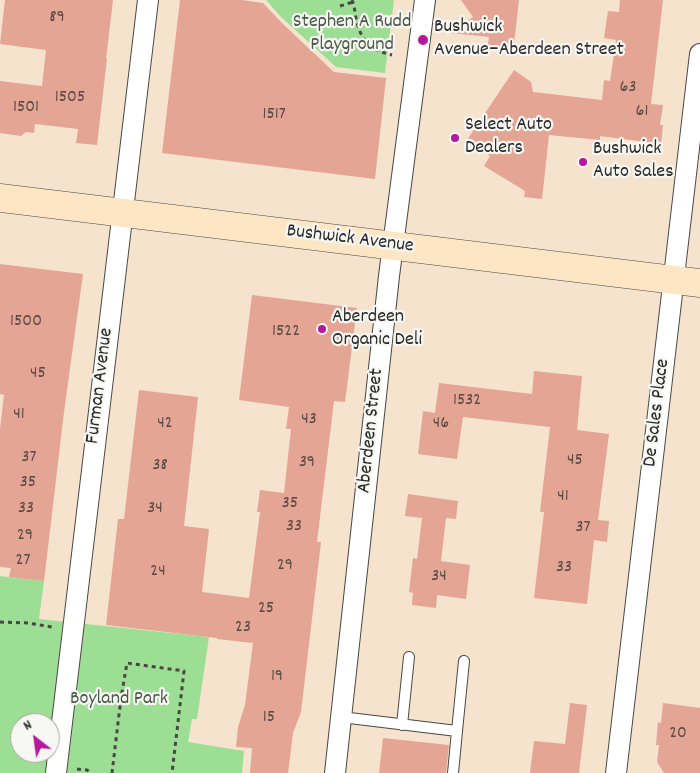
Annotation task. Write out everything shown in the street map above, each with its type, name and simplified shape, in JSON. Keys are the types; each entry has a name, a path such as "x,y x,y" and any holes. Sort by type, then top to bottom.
{"main road":[{"name":"Bushwick Avenue","path":"0,198 687,281"}],"street":[{"name":"Furman Avenue","path":"56,773 148,0"},
{"name":"Aberdeen Street","path":"335,773 392,246 425,0"},
{"name":"De Sales Place","path":"616,773 687,281 700,54"}],"lane":[{"path":"402,725 409,657"},
{"path":"453,773 464,661"},
{"path":"342,718 457,731"}],"path":[{"path":"340,6 352,1 364,41 378,52 392,55"},
{"path":"0,622 73,630"},
{"path":"112,773 127,663 184,671 172,773"},
{"path":"65,694 121,698"}],"green space":[{"name":"Stephen A Rudd Playground","path":"266,0 394,0 385,73 336,67 281,17"},
{"name":"Boyland Park","path":"0,576 44,581 39,619 209,637 197,719 192,719 188,742 244,751 242,773 0,773"}],"building":[{"path":"5,0 113,0 97,145 76,143 78,129 35,124 34,133 26,132 21,136 0,133 0,81 42,86 46,50 0,44"},
{"path":"180,0 242,0 263,3 334,72 386,78 375,179 162,153"},
{"path":"461,0 519,0 513,53 487,50 489,37 451,33 473,17"},
{"path":"620,0 663,0 651,104 663,105 660,125 663,125 661,144 600,136 600,140 549,135 542,199 524,197 525,191 484,166 490,156 467,140 514,70 531,82 533,92 602,100 604,80 610,81 616,40 604,38 608,11 619,12"},
{"path":"0,264 83,274 44,581 9,577 11,568 0,567 0,429 4,395 0,394"},
{"path":"252,295 357,308 345,402 334,401 317,542 321,542 301,712 293,733 288,773 250,773 252,748 236,747 238,727 245,705 253,643 106,625 118,519 124,519 139,390 198,397 184,526 209,529 202,592 249,598 260,512 257,512 260,490 284,493 291,429 286,429 289,407 239,400"},
{"path":"534,371 582,376 577,430 609,434 598,520 609,521 607,542 594,540 587,604 534,598 544,512 540,512 550,427 463,417 457,459 418,454 423,411 435,413 439,383 532,394"},
{"path":"408,494 458,501 456,519 446,518 441,561 470,565 466,599 437,595 436,608 412,605 413,593 409,592 413,558 417,559 422,518 405,516"},
{"path":"570,703 587,705 579,773 530,773 534,741 565,744"},
{"path":"663,703 700,708 700,773 664,773 657,762 659,745 656,745 658,722 661,723"},
{"path":"383,738 449,745 446,773 379,773"}],"place":[{"name":"Bushwick Avenue–Aberdeen Street","path":"423,40"},
{"name":"Select Auto Dealers","path":"455,138"},
{"name":"Bushwick Auto Sales","path":"583,162"},
{"name":"Aberdeen Organic Deli","path":"322,329"}]}
